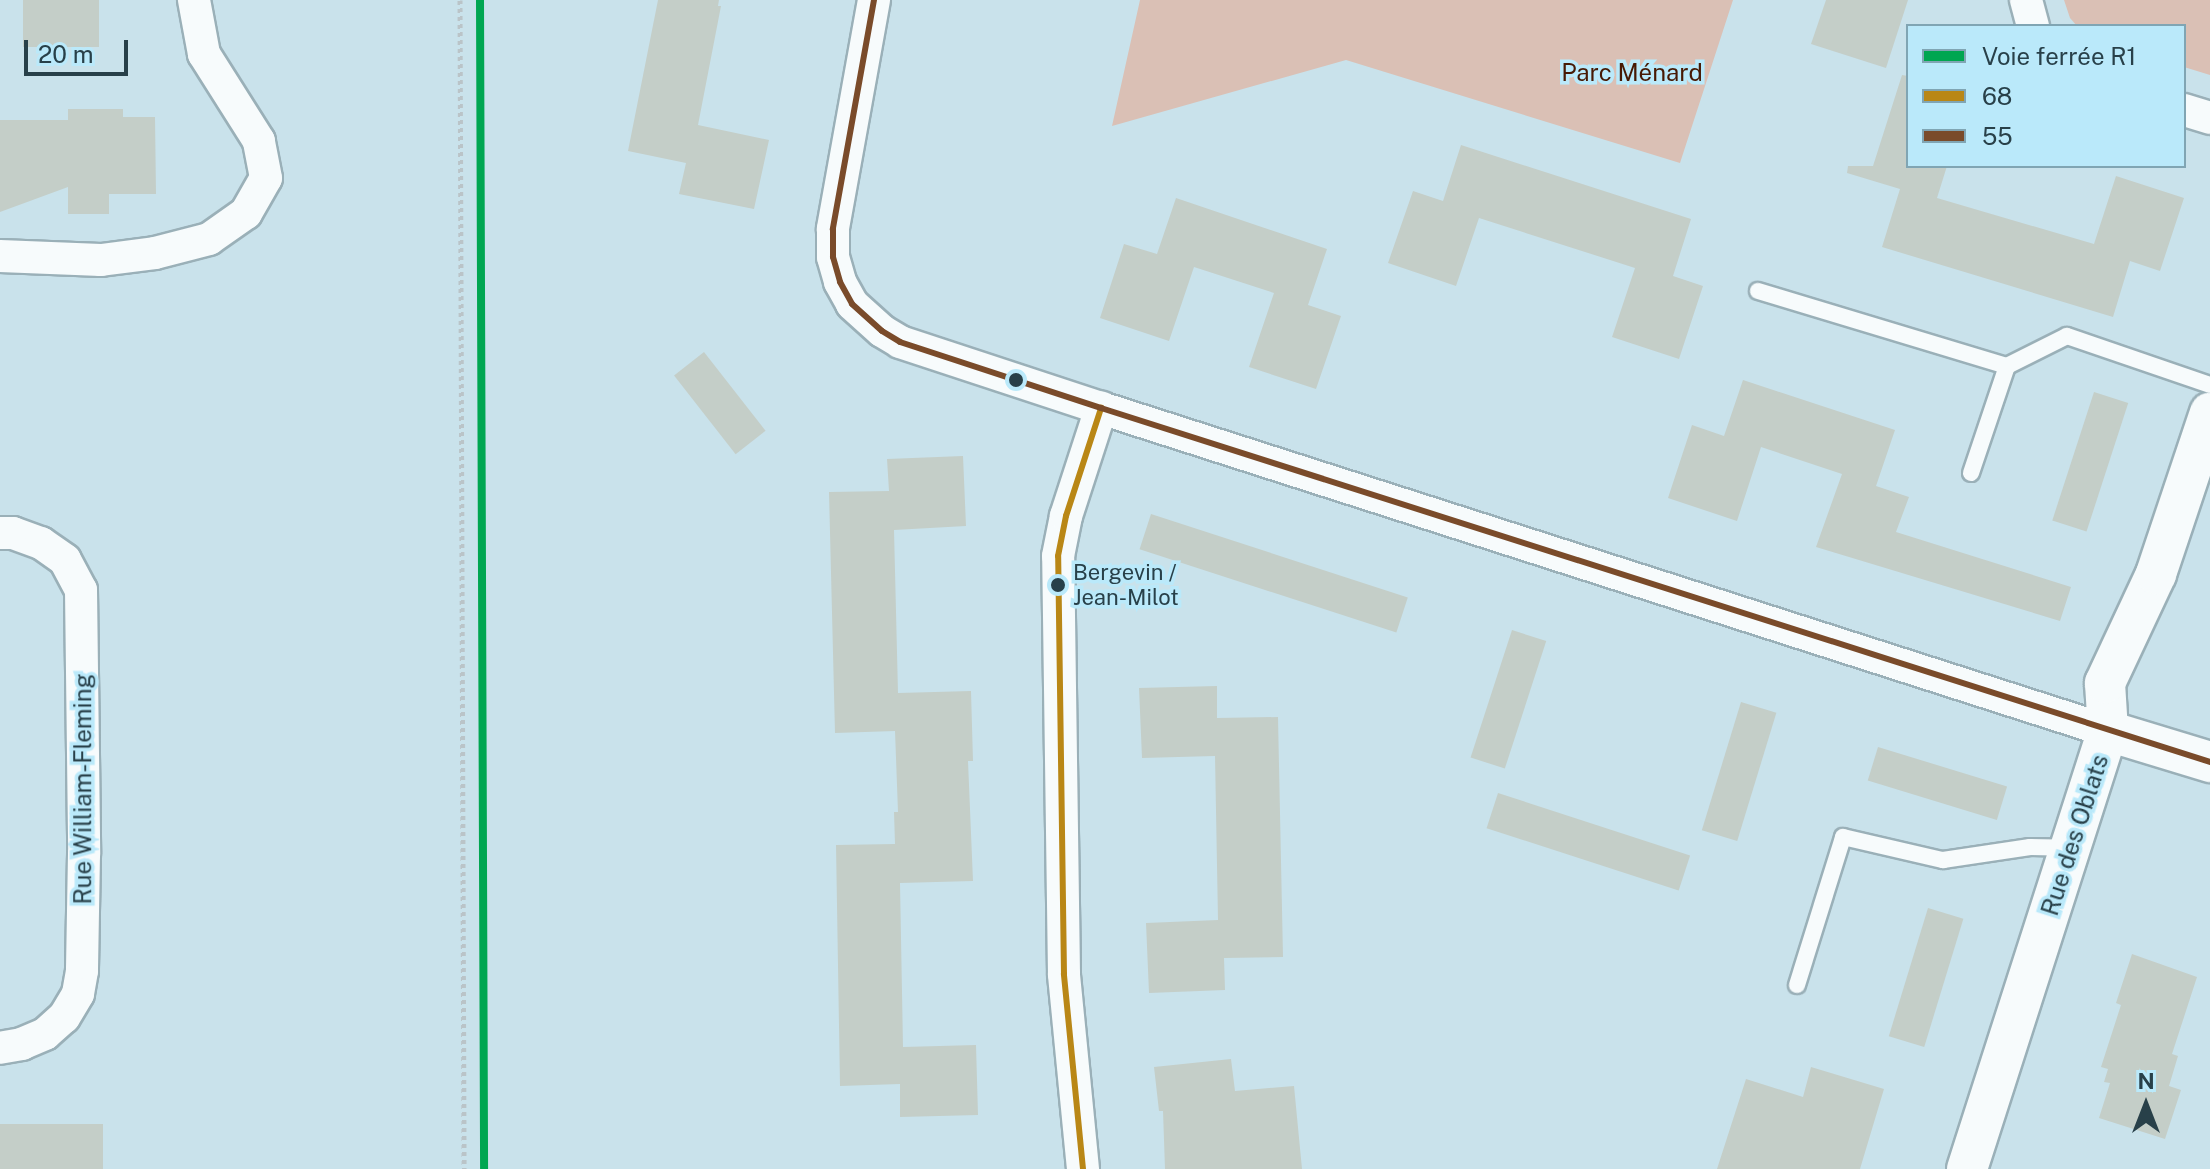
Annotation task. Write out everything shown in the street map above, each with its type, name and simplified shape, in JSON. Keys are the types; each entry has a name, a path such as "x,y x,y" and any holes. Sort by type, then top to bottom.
{"street":[{"path":"0,256 101,260 155,253 209,239 246,213 266,178 259,141 204,54 194,0"},
{"path":"874,0 833,229 833,257 840,282 852,304 865,318 900,342 2210,762"},
{"path":"2026,0 2032,24"},
{"path":"2186,111 2210,118"},
{"path":"1083,1169 1064,974 1058,556 1066,516 1101,408"},
{"name":"Rue des Oblats","path":"1967,1169 2108,731 2105,683 2156,574 2210,413"},
{"name":"Rue William-Fleming","path":"0,533 13,533 41,543 65,560 81,590 84,764 82,971 78,994 64,1017 45,1034 22,1044 0,1048"}],"lane":[{"path":"1758,291 2007,366 2067,336 2210,385"},
{"path":"1971,473 2007,366"},
{"path":"1797,985 1843,837 1943,860 2030,847 2070,849"}],"path":[{"path":"460,0 464,1169"}],"green space":[{"name":"Parc Ménard","path":"1140,0 1733,0 1680,163 1346,60 1112,126"},
{"path":"2064,0 2210,0 2210,75 2186,68 2186,24 2075,24"}],"building":[{"path":"23,0 99,0 99,47 23,47"},
{"path":"658,0 719,0 718,6 721,6 698,125 769,140 754,209 679,194 686,163 628,151"},
{"path":"1826,0 1908,0 1886,68 1811,44"},
{"path":"1902,75 1906,76 1906,168 1946,168 1937,198 2094,244 2116,176 2184,198 2160,271 2130,261 2113,317 1882,247 1900,189 1847,173 1848,166 1873,166"},
{"path":"68,109 123,109 123,117 155,117 156,194 109,194 109,214 68,214 68,187 0,212 0,120 68,120"},
{"path":"1461,145 1691,219 1673,276 1703,286 1679,359 1612,337 1635,268 1479,218 1456,286 1388,263 1413,191 1443,201"},
{"path":"1176,198 1327,249 1308,305 1341,316 1316,389 1249,367 1274,293 1194,267 1169,341 1100,318 1124,244 1157,254"},
{"path":"704,352 766,431 736,454 674,375"},
{"path":"1743,380 1895,430 1876,486 1909,497 1896,532 2071,587 2060,621 1816,547 1842,474 1761,447 1737,521 1668,498 1692,425 1724,436"},
{"path":"2094,392 2128,403 2087,532 2052,520"},
{"path":"963,456 966,526 894,530 898,693 971,691 973,761 968,761 973,881 900,883 903,1047 976,1045 978,1115 900,1117 900,1084 840,1086 836,845 895,844 894,812 898,812 895,731 835,733 829,492 889,491 887,459"},
{"path":"1151,514 1408,597 1396,633 1140,549"},
{"path":"1512,630 1546,641 1505,769 1471,757"},
{"path":"1217,686 1217,718 1278,717 1283,957 1224,958 1225,990 1149,993 1146,923 1218,920 1215,756 1142,758 1139,688"},
{"path":"1741,702 1776,713 1737,841 1702,830"},
{"path":"1878,747 2007,786 1997,820 1868,780"},
{"path":"1498,793 1690,855 1679,891 1487,828"},
{"path":"1928,908 1963,919 1924,1047 1889,1036"},
{"path":"2132,954 2197,977 2172,1054 2178,1056 2169,1086 2181,1090 2165,1139 2099,1118 2110,1083 2104,1082 2108,1069 2101,1067 2121,1005 2116,1003"},
{"path":"1231,1059 1235,1091 1294,1086 1302,1169 1165,1169 1163,1111 1159,1111 1154,1067"},
{"path":"1811,1067 1884,1089 1860,1169 1717,1169 1746,1079 1803,1097"},
{"path":"0,1124 103,1124 103,1169 0,1169"}],"rail line":[{"name":"R1","path":"480,0 484,1169"}],"transit line":[{"name":"55","path":"874,0 833,229 833,257 840,282 852,304 882,331 900,342 2210,762"},
{"name":"68","path":"1083,1169 1064,974 1058,556 1066,516 1101,408"}],"place":[{"name":"Bergevin / Jean-Milot","path":"1058,585"}]}
